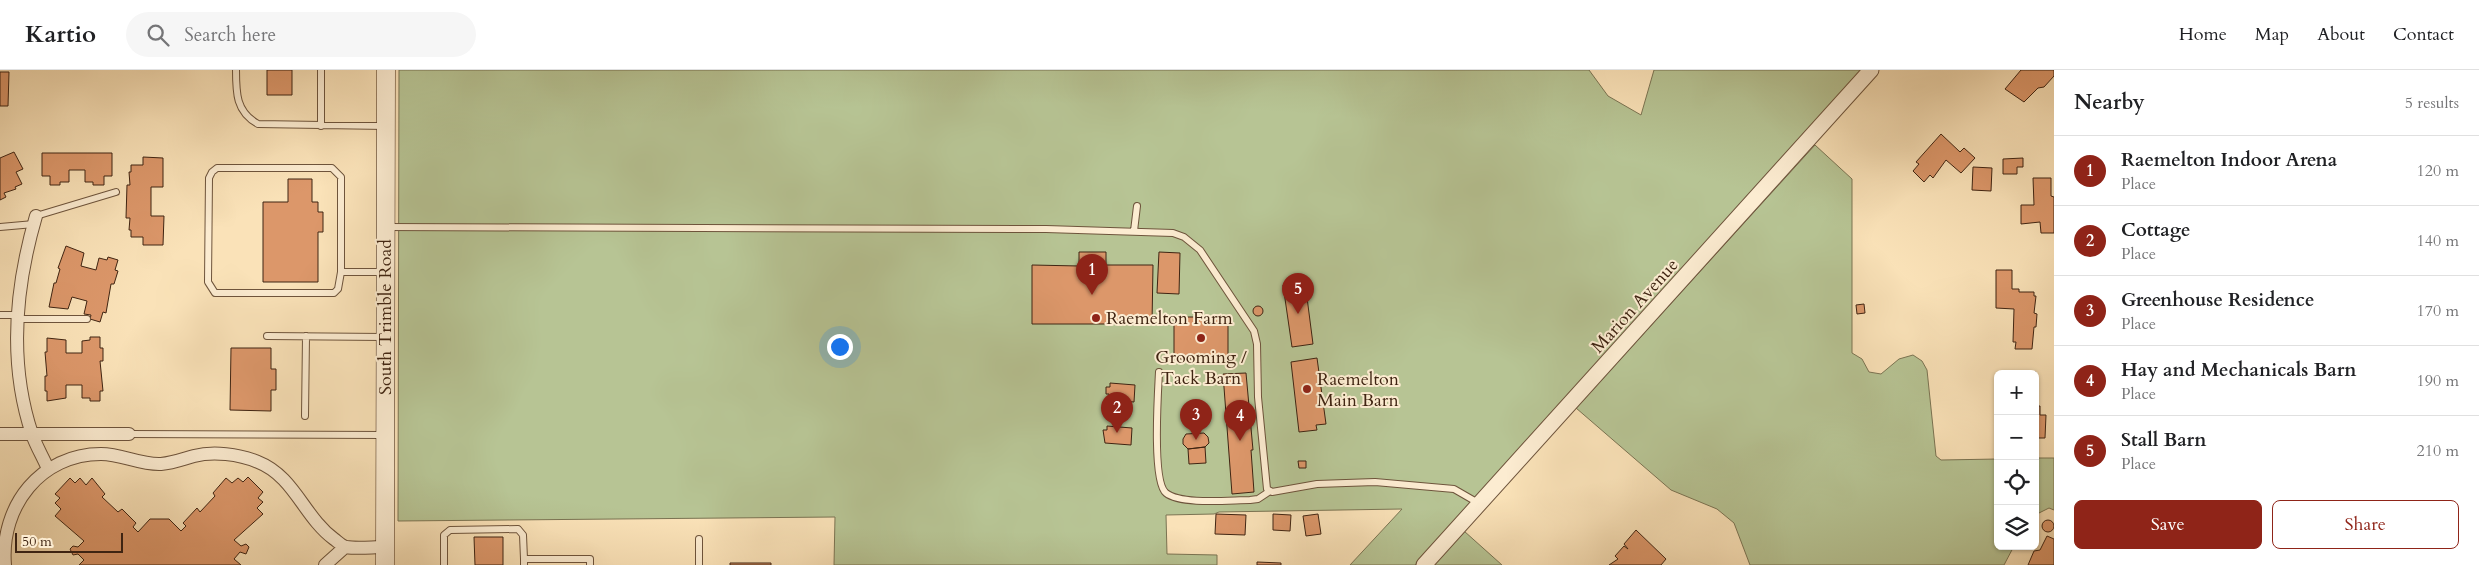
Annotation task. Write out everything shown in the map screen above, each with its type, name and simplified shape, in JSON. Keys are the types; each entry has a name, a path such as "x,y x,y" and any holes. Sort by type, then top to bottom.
{"main road":[{"name":"South Trimble Road","path":"384,565 386,70"}],"street":[{"name":"Marion Avenue","path":"1424,565 1872,70"},
{"path":"35,220 23,262 16,317 18,367 32,434 48,469"},
{"path":"0,434 129,434"},
{"path":"5,565 2,541 15,504 32,482 48,469 63,461 99,454 115,455 143,463 159,464 212,454 242,457 269,467 279,474 319,527 345,547 384,547"},
{"path":"325,565 345,547"}],"lane":[{"path":"236,70 238,102 242,112 250,120 258,124 271,126 386,126"},
{"path":"321,70 321,126"},
{"path":"217,168 332,168 337,171 341,177 341,272 341,284 334,293 215,293 208,282 209,178 212,172 217,168"},
{"path":"0,228 35,220 116,192"},
{"path":"1134,231 1137,206"},
{"path":"385,227 1134,231 1173,233 1193,243 1254,331 1257,344 1258,397 1266,487 1270,491"},
{"path":"341,272 385,272"},
{"path":"0,315 87,318"},
{"path":"267,336 385,337"},
{"path":"306,336 306,416"},
{"path":"1159,372 1157,419 1159,476 1162,488 1166,493 1183,499 1250,500 1258,499 1270,491 1317,484 1374,482 1454,489 1480,504"},
{"path":"129,434 385,435"},
{"path":"444,565 444,535 450,530 518,530 524,535 524,562 590,559 590,565"},
{"path":"699,539 699,565"}],"green space":[{"path":"399,70 1589,70 1608,96 1641,115 1654,70 1862,70 1415,565 1350,565 1402,509 1219,512 1214,514 1166,515 1167,554 1217,555 1217,565 834,565 835,517 398,521"},
{"path":"1815,145 1852,179 1852,353 1862,359 1869,372 1881,374 1899,359 1913,355 1922,361 1927,370 1936,456 1941,460 1994,459 1994,550 2012,550 2004,565 1750,565 1734,523 1717,509 1671,490 1576,408"},
{"path":"2039,458 2054,458 2054,510 2049,508 2039,513"},
{"path":"1464,531 1502,565 1433,565"}],"building":[{"path":"267,70 292,70 292,95 267,95"},
{"path":"2021,70 2054,70 2054,76 2044,87 2038,88 2024,102 2005,89"},
{"path":"0,72 9,72 8,106 0,106"},
{"path":"1941,134 1960,152 1964,148 1975,158 1961,173 1946,160 1933,178 1930,175 1924,182 1913,171 1919,164 1916,162"},
{"path":"14,152 23,169 16,172 22,184 15,187 16,189 4,193 6,197 0,200 0,158"},
{"path":"42,153 112,153 112,176 104,176 104,185 93,185 93,182 85,182 85,170 69,170 69,182 60,182 60,185 50,185 50,176 42,176"},
{"path":"143,157 163,158 163,187 151,187 151,216 164,216 163,245 143,245 143,237 131,237 131,230 129,230 130,218 126,218 127,185 130,185 129,172 131,172 131,165 143,165"},
{"path":"2023,158 2023,167 2017,167 2017,174 2003,174 2003,159"},
{"path":"1973,167 1992,168 1991,191 1972,190"},
{"path":"2033,178 2051,178 2051,196 2054,197 2054,233 2041,233 2040,222 2021,224 2021,205 2034,205"},
{"path":"288,179 312,179 312,202 318,202 318,212 323,212 323,232 318,232 318,282 263,282 263,202 288,202"},
{"path":"66,246 84,253 81,266 96,270 99,258 107,260 108,257 118,260 115,270 118,271 114,284 111,284 106,313 103,312 100,322 90,319 91,315 84,314 87,301 72,297 68,309 49,307 54,283 56,283 60,269 58,268"},
{"path":"1079,252 1106,252 1106,265 1153,265 1152,324 1032,324 1032,265 1079,266"},
{"path":"1159,252 1180,253 1179,294 1157,293"},
{"path":"1996,270 2012,270 2012,289 2019,289 2019,292 2034,292 2034,296 2036,296 2034,313 2037,314 2032,349 2015,349 2016,342 2013,342 2014,309 1996,308"},
{"path":"1305,282 1313,344 1292,347 1283,285"},
{"path":"1864,304 1865,313 1857,314 1856,305"},
{"path":"1258,306 1263,311 1258,316 1253,311"},
{"name":"Grooming / Tack Barn","path":"1174,317 1228,317 1228,359 1174,359"},
{"path":"90,337 100,337 100,348 103,348 103,361 100,361 103,391 100,391 100,401 90,401 90,398 82,398 82,385 66,385 66,398 47,401 47,391 45,391 45,376 47,376 45,352 47,352 47,338 66,340 66,353 82,353 82,341 90,340"},
{"path":"231,348 271,348 271,369 276,369 276,390 271,390 271,411 230,410"},
{"name":"Raemelton Main Barn","path":"1317,358 1326,424 1316,425 1317,430 1299,432 1291,362"},
{"path":"1246,373 1253,450 1251,450 1254,492 1232,494 1223,374"},
{"path":"1110,383 1135,385 1134,402 1109,400 1109,394 1106,394 1106,387 1110,387"},
{"path":"2039,406 2040,415 2046,415 2045,438 2039,438"},
{"path":"1107,426 1132,428 1131,445 1105,443 1103,430 1107,430"},
{"path":"1204,433 1208,437 1209,443 1205,447 1188,449 1183,444 1186,434"},
{"path":"1205,447 1206,463 1189,464 1188,449"},
{"path":"1298,461 1306,461 1306,468 1299,468"},
{"path":"248,477 263,492 258,498 263,502 257,508 263,514 234,540 241,546 246,544 249,547 246,554 240,552 234,559 241,565 79,565 84,560 78,554 73,555 70,549 73,546 78,547 84,541 55,516 61,509 55,503 60,498 55,494 70,478 75,483 80,478 86,485 92,478 105,494 102,497 118,512 122,509 136,523 133,527 138,532 150,519 169,519 181,531 186,526 183,523 197,508 200,512 215,496 213,493 226,478 232,483 238,478 243,482"},
{"path":"1216,514 1246,515 1245,535 1215,534"},
{"path":"1273,514 1291,515 1290,531 1273,530"},
{"path":"1318,514 1321,534 1306,536 1303,516"},
{"path":"2046,520 2050,520 2054,526 2050,532 2046,532 2042,528 2042,524"},
{"path":"1636,530 1666,559 1661,565 1609,565 1618,559 1615,556 1624,546 1628,549 1624,544"},
{"path":"2047,536 2054,539 2054,565 2028,565 2034,551 2040,550"},
{"path":"474,537 503,537 503,565 475,565"},
{"path":"1257,562 1281,563 1281,565 1257,565"},
{"path":"730,563 771,563 771,565 730,565"}],"place":[{"name":"Raemelton Indoor Arena","path":"1092,295"},
{"name":"Stall Barn","path":"1298,314"},
{"name":"Raemelton Farm","path":"1096,318"},
{"name":"Grooming / Tack Barn","path":"1201,338"},
{"name":"Raemelton Main Barn","path":"1307,389"},
{"name":"Cottage","path":"1117,433"},
{"name":"Greenhouse Residence","path":"1196,440"},
{"name":"Hay and Mechanicals Barn","path":"1240,441"}]}
